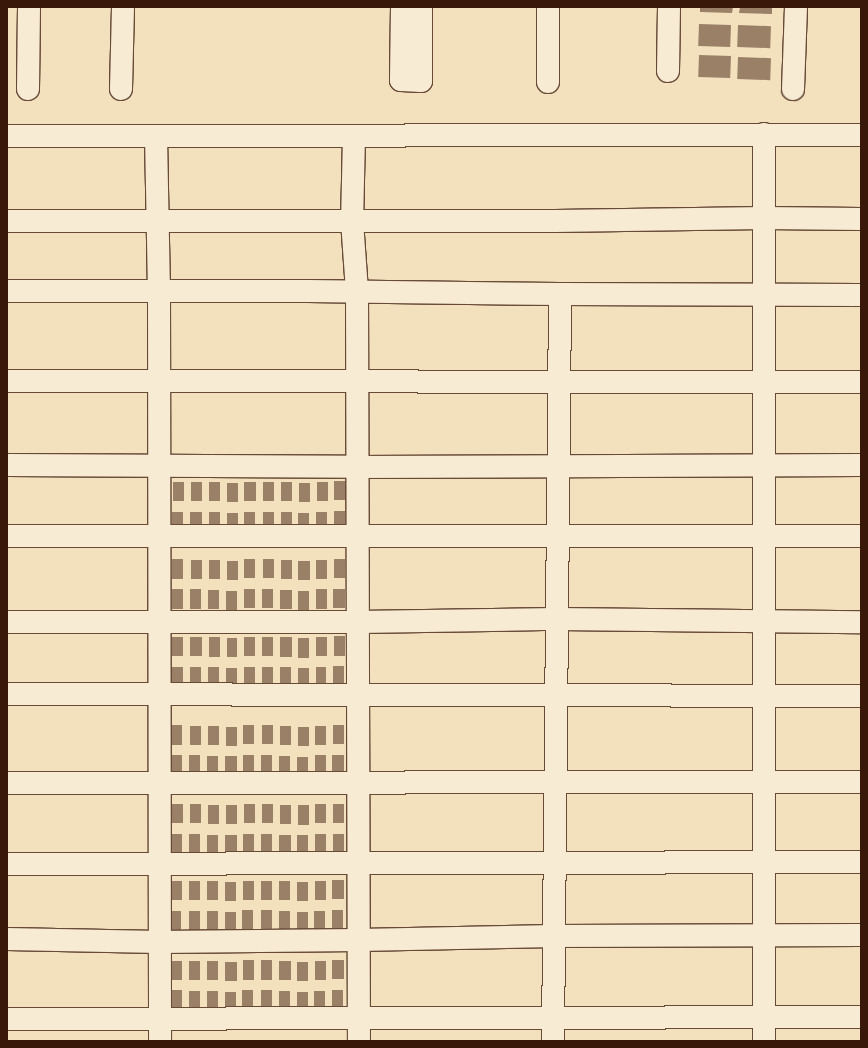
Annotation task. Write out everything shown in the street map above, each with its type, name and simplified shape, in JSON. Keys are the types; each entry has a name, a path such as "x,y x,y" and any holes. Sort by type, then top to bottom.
{"street":[{"path":"28,90 29,7"},
{"path":"121,89 123,7"},
{"path":"402,7 401,80 421,81 421,7"},
{"path":"548,7 548,82"},
{"path":"668,71 669,7"},
{"path":"793,89 796,7"},
{"path":"764,134 764,1041"},
{"path":"7,136 861,135"},
{"path":"156,136 156,221 159,291 160,1041"},
{"path":"354,136 352,221 357,291 359,1041"},
{"path":"7,221 555,221 764,218 861,219"},
{"path":"7,291 357,291 560,294 861,295"},
{"path":"553,1041 556,863 560,294"},
{"path":"7,381 861,382"},
{"path":"7,465 861,465"},
{"path":"7,536 861,536"},
{"path":"7,622 358,622 557,619 861,622"},
{"path":"7,694 861,696"},
{"path":"7,783 861,782"},
{"path":"7,864 861,862"},
{"path":"7,939 159,942 554,936 861,935"},
{"path":"7,1020 861,1017"}],"building":[{"path":"700,7 733,7 732,13 700,12"},
{"path":"740,7 772,7 772,14 739,13"},
{"path":"699,24 731,25 730,47 698,46"},
{"path":"738,25 771,26 770,48 737,47"},
{"path":"699,55 731,56 730,78 698,77"},
{"path":"738,57 771,58 770,80 737,79"},
{"path":"334,481 346,481 346,500 334,500"},
{"path":"173,482 184,482 184,501 173,501"},
{"path":"191,482 202,482 202,501 191,501"},
{"path":"209,482 220,482 220,501 209,501"},
{"path":"244,482 256,482 256,501 244,501"},
{"path":"263,482 274,482 274,501 263,501"},
{"path":"281,482 292,482 292,501 281,501"},
{"path":"317,482 328,482 328,501 317,501"},
{"path":"227,483 238,483 238,502 227,502"},
{"path":"299,483 310,483 310,502 299,502"},
{"path":"334,511 345,511 345,530 334,530"},
{"path":"172,512 183,512 183,531 172,531"},
{"path":"190,512 202,512 202,531 190,531"},
{"path":"209,512 220,512 220,531 209,531"},
{"path":"244,512 255,512 255,530 244,530"},
{"path":"263,512 274,512 274,530 263,530"},
{"path":"281,512 292,512 292,531 281,531"},
{"path":"316,512 327,512 327,531 316,531"},
{"path":"227,513 238,513 238,532 227,532"},
{"path":"298,513 309,513 309,532 298,532"},
{"path":"172,559 183,559 183,579 172,579"},
{"path":"244,559 255,559 255,578 244,578"},
{"path":"263,559 274,559 274,578 263,578"},
{"path":"334,559 345,559 345,578 334,578"},
{"path":"191,560 202,560 202,579 191,579"},
{"path":"209,560 220,560 220,579 209,579"},
{"path":"281,560 292,560 292,579 281,579"},
{"path":"316,560 327,560 327,579 316,579"},
{"path":"227,561 238,561 238,580 227,580"},
{"path":"298,561 310,561 310,580 298,580"},
{"path":"172,589 183,589 183,609 172,609"},
{"path":"190,589 201,589 201,609 190,609"},
{"path":"244,589 255,589 255,608 244,608"},
{"path":"262,589 273,589 273,608 262,608"},
{"path":"316,589 327,589 327,609 316,609"},
{"path":"333,589 345,589 345,608 333,608"},
{"path":"208,590 219,590 219,609 208,609"},
{"path":"280,590 292,590 292,609 280,609"},
{"path":"226,591 237,591 237,610 226,610"},
{"path":"298,591 309,591 309,610 298,610"},
{"path":"334,636 345,636 345,656 334,656"},
{"path":"172,637 183,637 183,656 172,656"},
{"path":"190,637 202,637 202,656 190,656"},
{"path":"209,637 220,637 220,657 209,657"},
{"path":"244,637 255,637 255,656 244,656"},
{"path":"262,637 273,637 273,656 262,656"},
{"path":"280,637 292,637 292,657 280,657"},
{"path":"316,637 327,637 327,656 316,656"},
{"path":"227,638 237,638 237,657 227,657"},
{"path":"298,638 309,638 309,658 298,658"},
{"path":"333,666 344,666 344,685 333,685"},
{"path":"171,667 183,667 183,686 171,686"},
{"path":"190,667 201,667 201,686 190,686"},
{"path":"208,667 219,667 219,686 208,686"},
{"path":"244,667 255,667 255,686 244,686"},
{"path":"262,667 273,667 273,686 262,686"},
{"path":"280,667 291,667 291,686 280,686"},
{"path":"316,667 326,667 326,686 316,686"},
{"path":"226,668 237,668 237,687 226,687"},
{"path":"298,668 309,668 309,687 298,687"},
{"path":"171,725 182,725 182,745 171,745"},
{"path":"243,725 254,725 254,744 243,744"},
{"path":"262,725 273,725 273,744 262,744"},
{"path":"333,725 344,725 344,744 333,744"},
{"path":"190,726 201,726 201,745 190,745"},
{"path":"208,726 219,726 219,745 208,745"},
{"path":"280,726 291,726 291,745 280,745"},
{"path":"315,726 326,726 326,745 315,745"},
{"path":"226,727 237,727 237,746 226,746"},
{"path":"298,727 309,727 309,746 298,746"},
{"path":"171,755 182,755 182,775 171,775"},
{"path":"189,755 200,755 200,775 189,775"},
{"path":"243,755 254,755 254,774 243,774"},
{"path":"261,755 272,755 272,774 261,774"},
{"path":"315,755 326,755 326,775 315,775"},
{"path":"332,755 344,755 344,774 332,774"},
{"path":"207,756 218,756 218,775 207,775"},
{"path":"225,756 237,756 237,776 225,776"},
{"path":"279,756 290,756 290,775 279,775"},
{"path":"297,757 308,757 308,776 297,776"},
{"path":"171,804 183,804 183,823 171,823"},
{"path":"190,804 201,804 201,823 190,823"},
{"path":"244,804 255,804 255,823 244,823"},
{"path":"262,804 273,804 273,823 262,823"},
{"path":"315,804 326,804 326,823 315,823"},
{"path":"333,804 344,804 344,823 333,823"},
{"path":"208,805 219,805 219,824 208,824"},
{"path":"226,805 237,805 237,824 226,824"},
{"path":"280,805 291,805 291,824 280,824"},
{"path":"298,805 309,805 309,825 298,825"},
{"path":"171,834 182,834 182,853 171,853"},
{"path":"189,834 200,834 200,853 189,853"},
{"path":"243,834 254,834 254,853 243,853"},
{"path":"261,834 272,834 272,853 261,853"},
{"path":"315,834 326,834 326,853 315,853"},
{"path":"333,834 344,834 344,852 333,852"},
{"path":"207,835 218,835 218,853 207,853"},
{"path":"225,835 237,835 237,854 225,854"},
{"path":"279,835 291,835 291,853 279,853"},
{"path":"297,835 308,835 308,854 297,854"},
{"path":"332,880 344,880 344,899 332,899"},
{"path":"171,881 182,881 182,900 171,900"},
{"path":"189,881 200,881 200,900 189,900"},
{"path":"207,881 218,881 218,900 207,900"},
{"path":"243,881 254,881 254,900 243,900"},
{"path":"261,881 272,881 272,900 261,900"},
{"path":"279,881 290,881 290,900 279,900"},
{"path":"315,881 326,881 326,900 315,900"},
{"path":"225,882 236,882 236,901 225,901"},
{"path":"297,882 308,882 308,901 297,901"},
{"path":"242,910 253,910 253,930 242,930"},
{"path":"261,910 272,910 272,930 261,930"},
{"path":"332,910 343,910 343,929 332,929"},
{"path":"170,911 181,911 181,930 170,930"},
{"path":"189,911 200,911 200,930 189,930"},
{"path":"207,911 218,911 218,930 207,930"},
{"path":"279,911 290,911 290,930 279,930"},
{"path":"314,911 325,911 325,930 314,930"},
{"path":"225,912 236,912 236,931 225,931"},
{"path":"297,912 308,912 308,931 297,931"},
{"path":"243,960 254,960 254,980 243,980"},
{"path":"261,960 272,960 272,980 261,980"},
{"path":"332,960 344,960 344,979 332,979"},
{"path":"171,961 182,961 182,980 171,980"},
{"path":"189,961 200,961 200,980 189,980"},
{"path":"207,961 218,961 218,980 207,980"},
{"path":"279,961 291,961 291,980 279,980"},
{"path":"315,961 326,961 326,980 315,980"},
{"path":"225,962 237,962 237,981 225,981"},
{"path":"297,962 308,962 308,981 297,981"},
{"path":"170,990 182,990 182,1010 170,1010"},
{"path":"242,990 253,990 253,1009 242,1009"},
{"path":"261,990 272,990 272,1009 261,1009"},
{"path":"332,990 343,990 343,1009 332,1009"},
{"path":"189,991 200,991 200,1010 189,1010"},
{"path":"207,991 218,991 218,1010 207,1010"},
{"path":"279,991 290,991 290,1010 279,1010"},
{"path":"314,991 325,991 325,1010 314,1010"},
{"path":"225,992 236,992 236,1010 225,1010"},
{"path":"297,992 308,992 308,1011 297,1011"}]}
